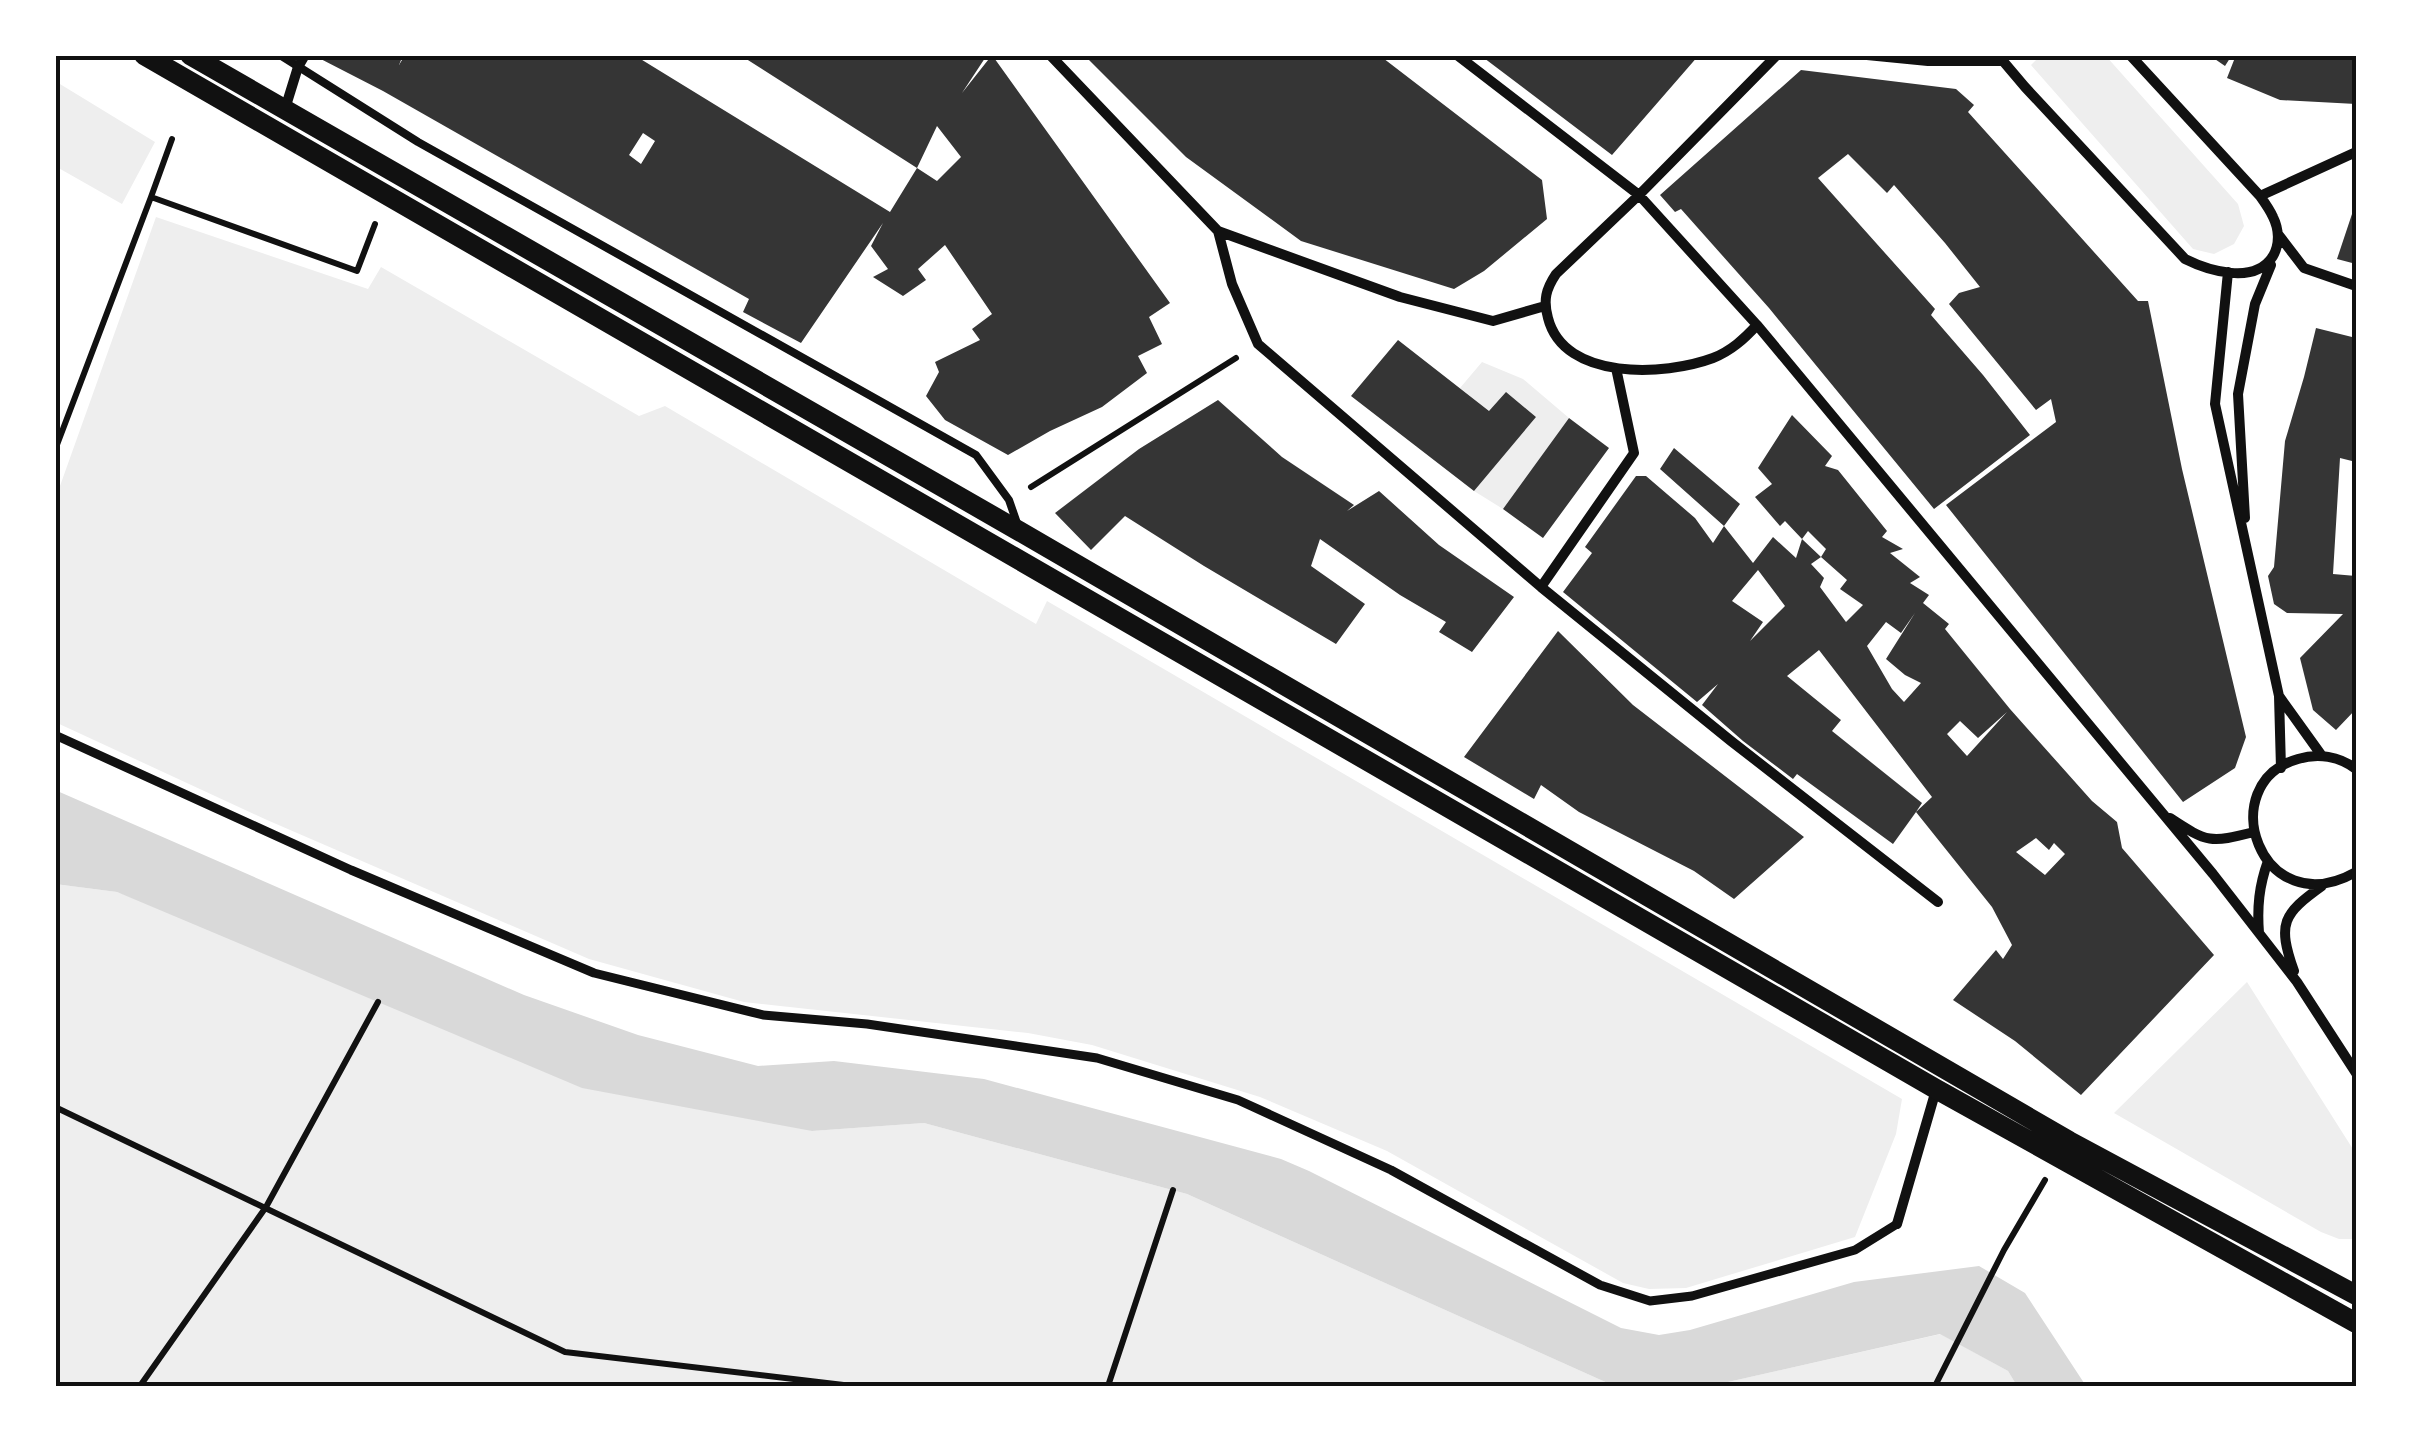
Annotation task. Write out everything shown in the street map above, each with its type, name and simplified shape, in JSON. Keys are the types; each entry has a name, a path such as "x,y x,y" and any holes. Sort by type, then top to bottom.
{"main road":[{"path":"144,55 1936,1089 2356,1323"},
{"path":"190,55 1019,530 2069,1141 2356,1294"}],"street":[{"path":"285,109 305,55"},
{"path":"1050,55 1218,231 1400,297 1493,320 1544,306"},
{"path":"1457,55 1639,195 1757,325 2260,933 2356,1072"},
{"path":"1757,325 1738,344 1713,358 1634,372 1594,363 1567,351 1550,328 1544,306 1547,288 1556,274 1777,55"},
{"path":"1867,55 1928,60 2003,58 2185,258 2205,269 2249,273 2266,266 2276,250"},
{"path":"2130,55 2260,196 2274,218 2278,234 2276,250 2255,304 2238,394 2248,554"},
{"path":"2260,196 2356,152"},
{"path":"1218,231 1232,284 1258,344 1541,587 1938,902"},
{"path":"2278,234 2304,268 2356,286"},
{"path":"2228,272 2215,404 2279,696 2280,768"},
{"path":"1541,587 1634,454 1616,368"},
{"path":"2279,696 2322,756"},
{"path":"55,735 351,870 594,973 763,1015 867,1024 1098,1058 1238,1100 1390,1170 1600,1286 1650,1301 1692,1296 1855,1250 1897,1224 1936,1089"},
{"path":"2356,769 2322,756 2289,762 2272,773 2259,790 2253,810 2254,832 2262,852 2275,869 2293,880 2325,884 2356,872"},
{"path":"2161,812 2198,837 2221,840 2254,832"},
{"path":"2260,933 2260,882 2268,862"},
{"path":"2297,982 2285,932 2289,914 2325,884"},
{"path":"2333,1284 2356,1286"}],"lane":[{"path":"280,55 418,142 976,454 1009,500 1019,530"}],"path":[{"path":"55,450 172,139"},
{"path":"151,198 356,271 386,196"},
{"path":"1009,500 1258,344"},
{"path":"140,1386 266,1207 378,1002"},
{"path":"55,1107 565,1352 852,1386"},
{"path":"1935,1386 2004,1250 2058,1158"},
{"path":"1108,1386 1173,1190"}],"shaded area":[{"path":"2041,55 2105,55 2238,204 2244,226 2234,244 2214,254 2193,249 2031,65"},
{"path":"55,81 155,142 122,204 55,166"},
{"path":"156,217 368,289 381,267 639,416 665,406 1036,624 1047,601 1902,1099 1896,1134 1855,1237 1686,1288 1649,1289 1623,1283 1387,1151 1260,1097 1092,1045 1028,1033 744,1002 589,959 267,820 55,722 55,500"},
{"path":"1482,362 1523,379 1569,418 1503,509 1474,491 1536,417 1507,393 1489,411 1460,388"},
{"path":"55,790 524,995 638,1035 758,1066 834,1061 984,1079 1281,1159 1621,1328 1659,1335 1690,1330 1854,1282 1979,1266 2025,1293 2086,1386 2017,1386 2008,1371 1940,1334 1728,1382 1612,1385 1187,1194 924,1123 812,1131 582,1088 117,892 55,884"},
{"path":"55,884 117,892 812,1131 924,1123 1187,1194 1612,1385 1728,1382 1941,1334 2008,1371 2017,1386 55,1386"},
{"path":"2247,982 2356,1154 2356,1239 2339,1239 2321,1232 2114,1113"}],"building":[{"path":"313,55 403,55 399,65 405,55 634,55 890,212 917,168 740,55 987,55 962,93 992,55 1170,303 1149,317 1162,344 1138,356 1147,373 1102,407 1008,455 945,420 926,396 939,372 935,362 980,340 972,329 992,314 945,245 918,269 926,280 903,296 873,277 888,269 871,246 883,223 801,343 743,312 749,299","holes":["937,126 961,157 937,181 917,168","643,133 655,141 641,164 629,155"]},
{"path":"1084,55 1379,55 1542,180 1547,219 1484,271 1454,289 1301,241 1186,157"},
{"path":"1480,55 1699,55 1612,155"},
{"path":"2209,55 2232,55 2225,66"},
{"path":"2236,55 2356,57 2356,104 2280,100 2227,78"},
{"path":"1801,70 1956,89 1974,105 1968,112 2138,301 2148,301 2182,469 2246,737 2235,768 2183,802 1946,505 2056,422 2051,399 2036,410 1949,304 1959,293 1980,287 1945,243 1894,185 1887,193 1848,154 1818,178 1935,309 1931,315 2030,435 1934,509 1769,308 1681,209 1675,212 1660,195"},
{"path":"2356,205 2356,264 2337,259"},
{"path":"2316,328 2356,338 2356,462 2340,458 2333,574 2356,576 2356,709 2336,730 2313,710 2300,658 2343,614 2287,613 2274,604 2268,576 2274,567 2285,441"},
{"path":"1398,340 1489,411 1506,392 1536,417 1474,491 1351,396"},
{"path":"1218,400 1282,457 1354,505 1347,511 1379,491 1439,545 1514,597 1472,652 1439,632 1446,622 1320,539 1311,566 1365,604 1336,644 1125,516 1091,550 1055,513 1139,449"},
{"path":"1792,415 1832,456 1825,466 1838,470 1887,531 1882,537 1903,549 1890,553 1920,577 1910,583 1929,595 1923,603 1949,624 1945,629 2010,709 2092,801 2117,822 2122,848 2214,955 2081,1095 2015,1041 1953,1000 1996,950 2003,959 2012,945 1992,907 1916,812 1893,844 1797,774 1793,779 1702,705 1718,684 1697,702 1563,592 1592,553 1585,547 1636,476 1646,476 1695,518 1713,543 1724,526 1753,563 1773,537 1796,558 1802,539 1785,521 1780,526 1755,497 1772,484 1758,468","holes":["1808,531 1826,549 1821,557 1802,539","1821,557 1847,580 1840,589 1863,605 1846,622 1820,587 1824,578 1811,564","1758,570 1785,606 1750,641 1763,622 1732,601","1915,613 1886,659 1921,683 1904,702 1867,646 1886,622 1901,633","1819,650 1932,797 1916,812 1922,803 1832,731 1841,720 1787,676","2007,712 1967,756 1947,734 1960,721 1978,738","2036,838 2049,850 2054,843 2065,854 2045,875 2016,852"]},
{"path":"1569,418 1609,448 1543,538 1503,509"},
{"path":"1674,448 1740,504 1724,526 1660,469"},
{"path":"1558,631 1633,705 1804,837 1734,899 1694,871 1579,812 1541,785 1534,799 1464,757"}]}
